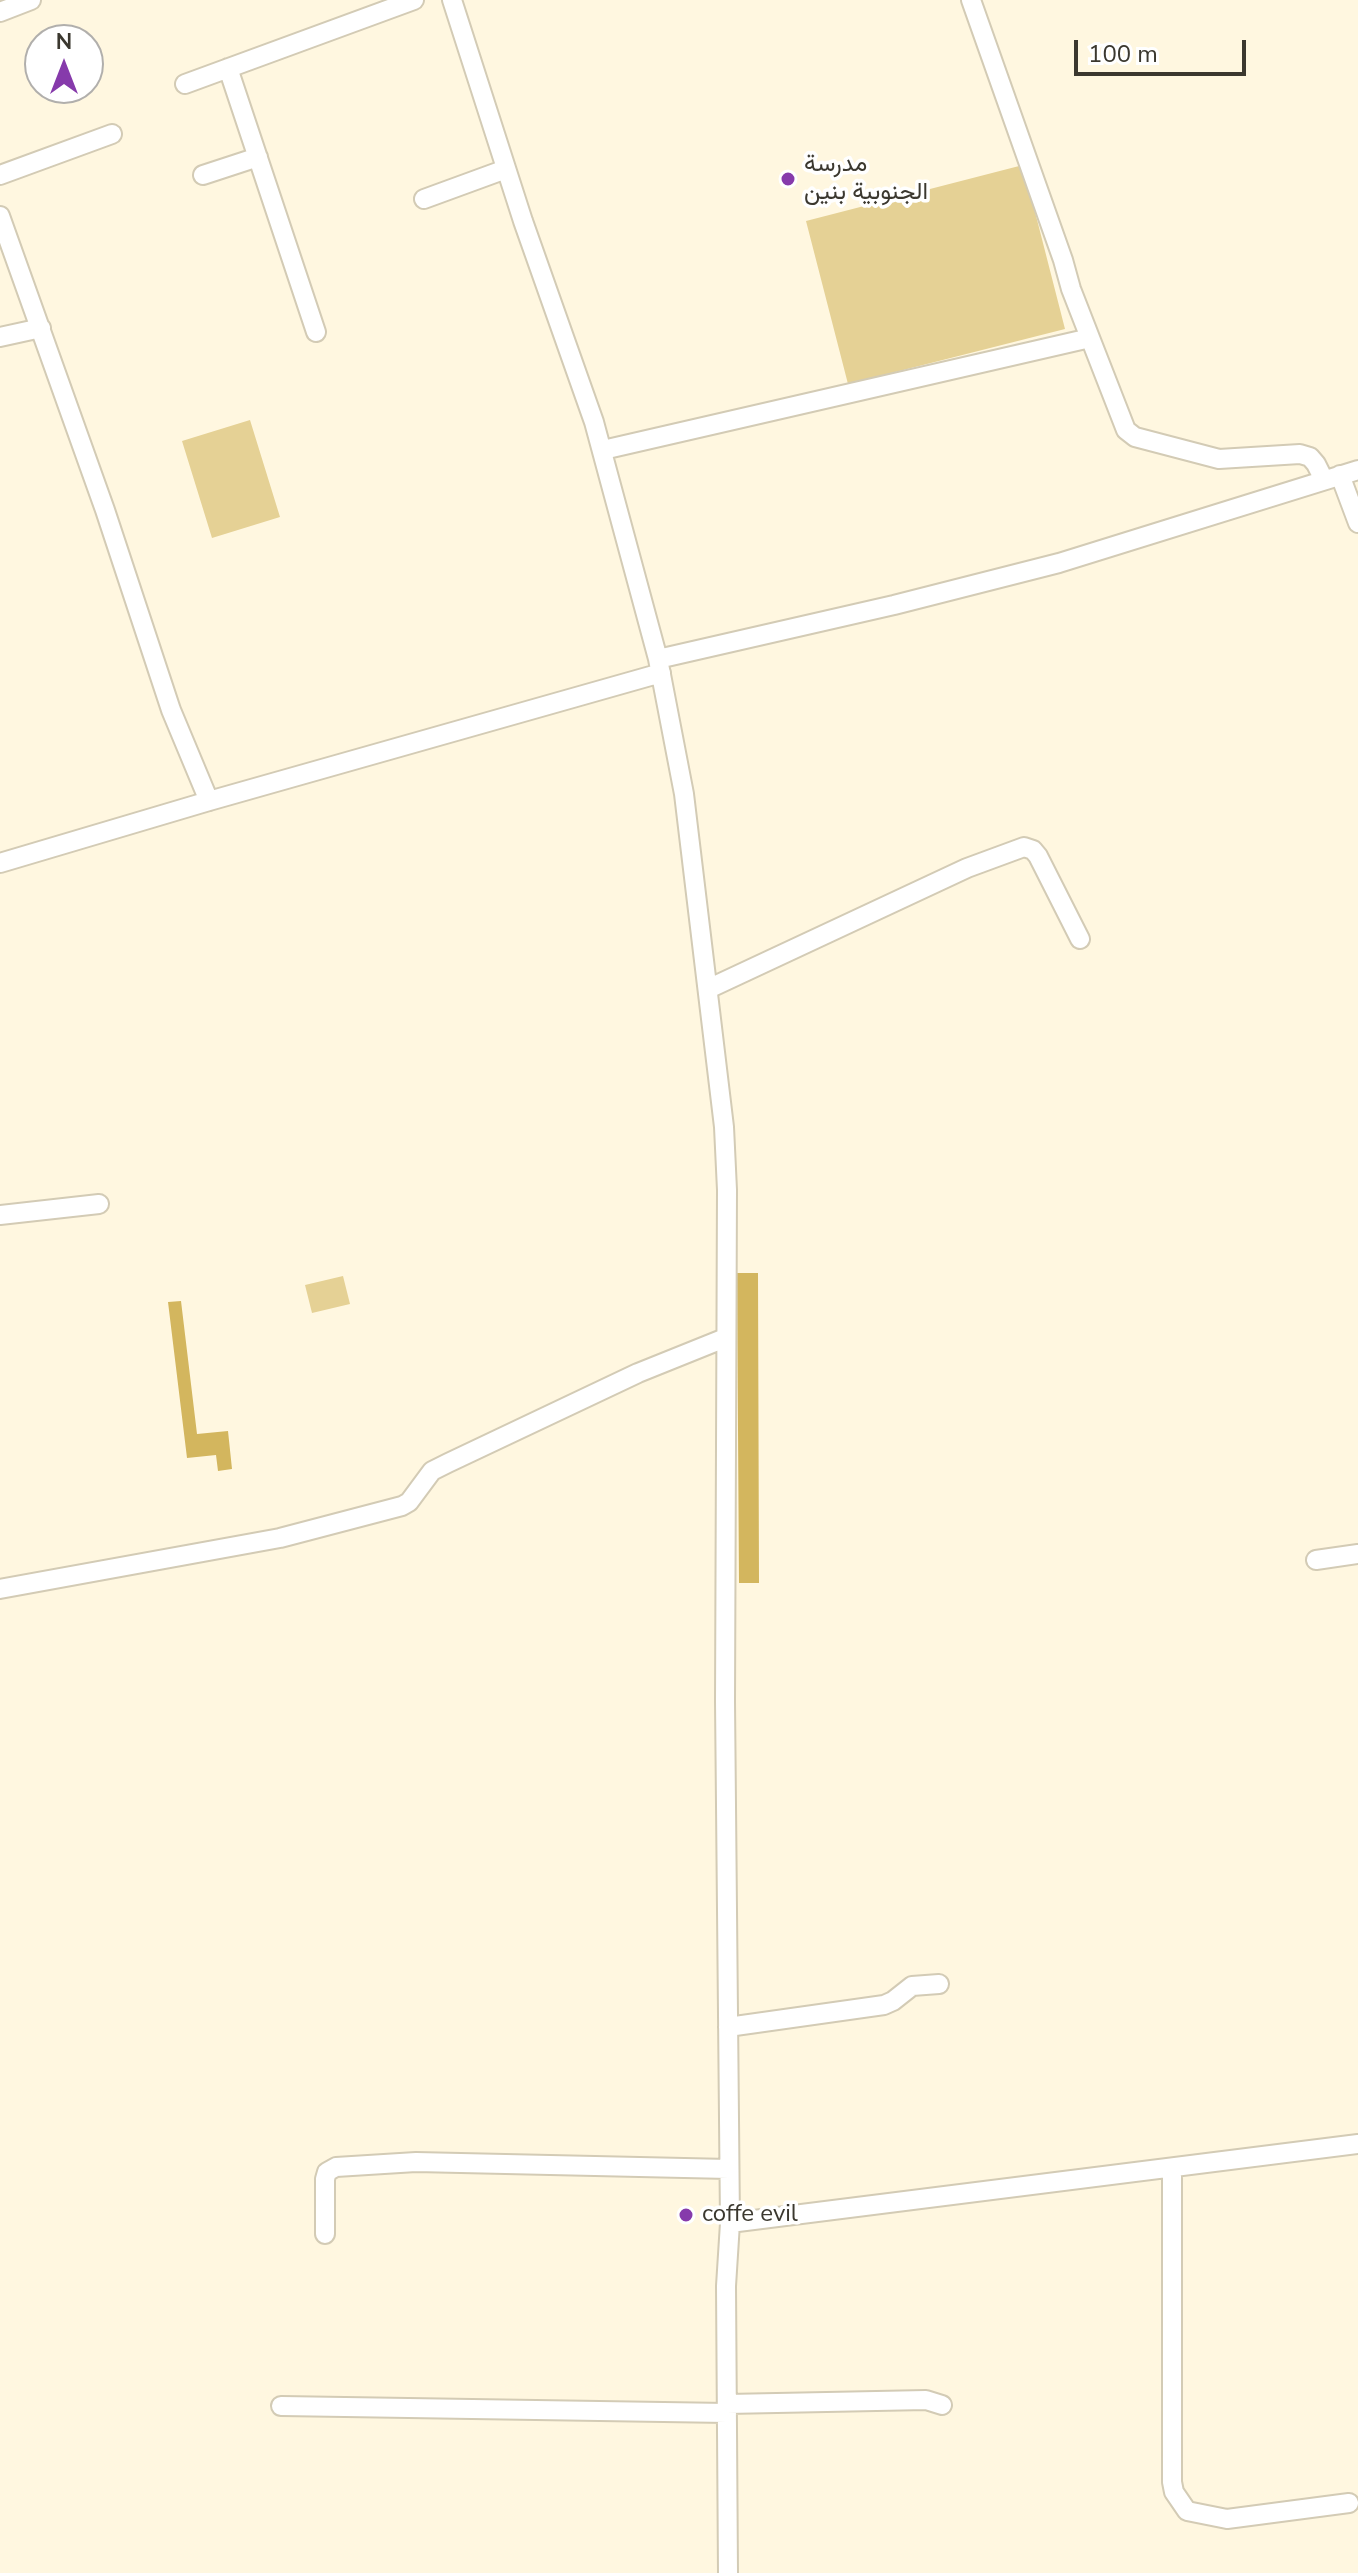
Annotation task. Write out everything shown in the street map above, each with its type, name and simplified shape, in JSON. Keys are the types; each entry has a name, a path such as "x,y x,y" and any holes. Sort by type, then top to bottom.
{"street":[{"path":"0,12 31,0"},
{"path":"185,84 414,0"},
{"path":"452,0 506,169 603,450 659,666 684,794 724,1127 727,1190 725,1338 730,2223 726,2286 728,2573"},
{"path":"971,0 1071,289 1126,430 1135,437 1219,459 1300,454 1310,457 1316,464 1341,475 1358,523"},
{"path":"228,68 316,332"},
{"path":"0,175 112,134"},
{"path":"203,175 258,157"},
{"path":"424,199 506,169"},
{"path":"0,216 141,613 171,710 209,801"},
{"path":"0,337 41,328"},
{"path":"603,450 1090,338"},
{"path":"0,863 659,666 1044,567 1341,475"},
{"path":"708,989 967,868 1024,847 1038,856 1080,939"},
{"path":"0,1215 99,1204"},
{"path":"0,1589 280,1538 402,1506 409,1502 432,1471 638,1373 725,1338"},
{"path":"1316,1560 1358,1554"},
{"path":"728,2027 884,2005 912,1986 939,1984"},
{"path":"730,2223 1358,2144"},
{"path":"325,2234 325,2179 327,2172 336,2167 416,2162 729,2169"},
{"path":"1172,2168 1171,2452 1174,2492 1187,2511 1227,2519 1349,2503"},
{"path":"281,2406 727,2408 926,2400 942,2405"}],"shaded area":[{"path":"1023,165 1065,329 848,384 806,221"},
{"path":"250,420 280,517 212,538 182,441"},
{"path":"737,1273 758,1273 759,1583 739,1583"},
{"path":"343,1276 350,1304 312,1313 305,1285"},
{"path":"181,1301 197,1434 228,1431 232,1469 218,1471 216,1455 187,1458 168,1302"}],"place":[{"name":"مدرسة الجنوبية بنين","path":"788,179"},
{"name":"coffe evil","path":"686,2215"}]}
